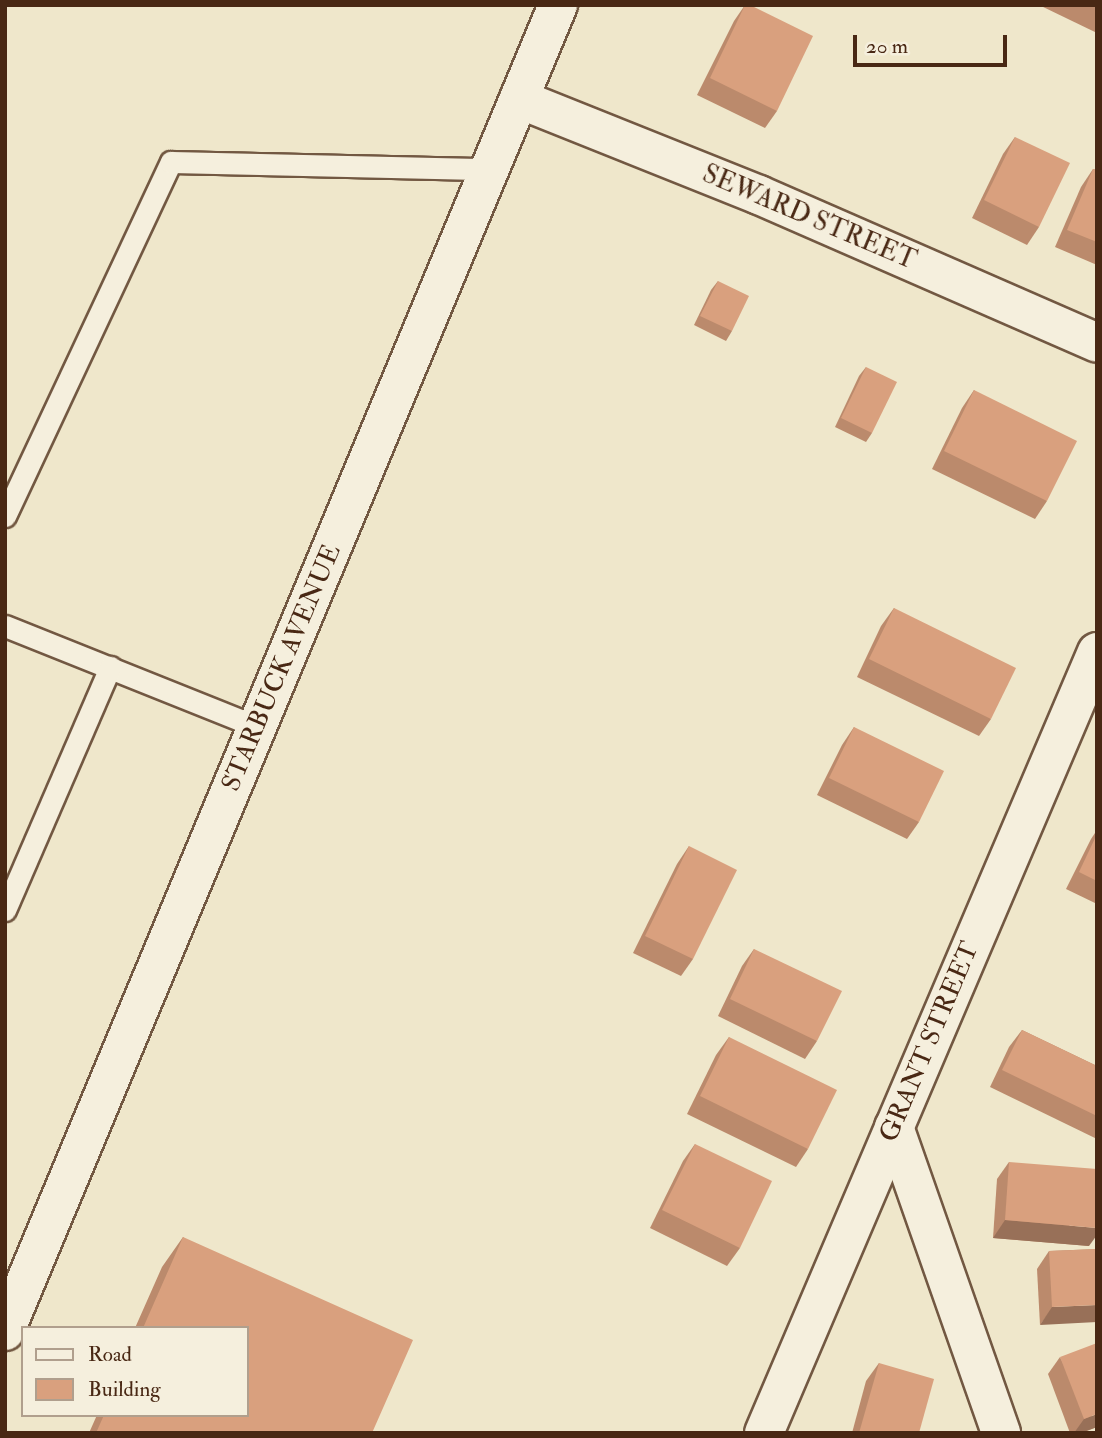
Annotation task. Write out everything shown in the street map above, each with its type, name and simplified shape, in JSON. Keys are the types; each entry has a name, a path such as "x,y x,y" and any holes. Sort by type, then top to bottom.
{"street":[{"name":"STARBUCK AVENUE","path":"5,1331 558,5"},
{"name":"SEWARD STREET","path":"519,99 759,195 1097,343"},
{"name":"GRANT STREET","path":"764,1433 1097,652"},
{"path":"894,1127 1001,1433"}],"lane":[{"path":"5,516 171,162 490,169"},
{"path":"5,626 257,727"},
{"path":"5,910 110,667"}],"building":[{"path":"745,5 813,36 777,111 710,78"},
{"path":"1015,137 1070,163 1039,227 984,200"},
{"path":"1093,169 1097,170 1097,242 1067,230"},
{"path":"718,281 749,296 732,331 700,316"},
{"path":"866,367 897,382 872,433 841,418"},
{"path":"974,390 1077,441 1047,501 944,451"},
{"path":"894,608 1016,668 991,719 869,659"},
{"path":"854,727 944,771 919,822 829,778"},
{"path":"1097,834 1097,881 1079,872"},
{"path":"689,846 737,870 693,959 645,936"},
{"path":"754,949 842,991 817,1041 730,999"},
{"path":"1022,1030 1097,1066 1097,1116 1002,1070"},
{"path":"729,1037 837,1090 808,1149 700,1096"},
{"path":"695,1144 772,1181 740,1248 662,1210"},
{"path":"1009,1162 1097,1169 1097,1228 1005,1220"},
{"path":"183,1237 413,1340 372,1433 96,1433 103,1417 248,1417 248,1326 144,1326"},
{"path":"1097,1249 1097,1305 1052,1307 1049,1251"},
{"path":"1097,1343 1097,1414 1084,1419 1060,1357"},
{"path":"879,1363 934,1379 919,1433 859,1433"}]}
